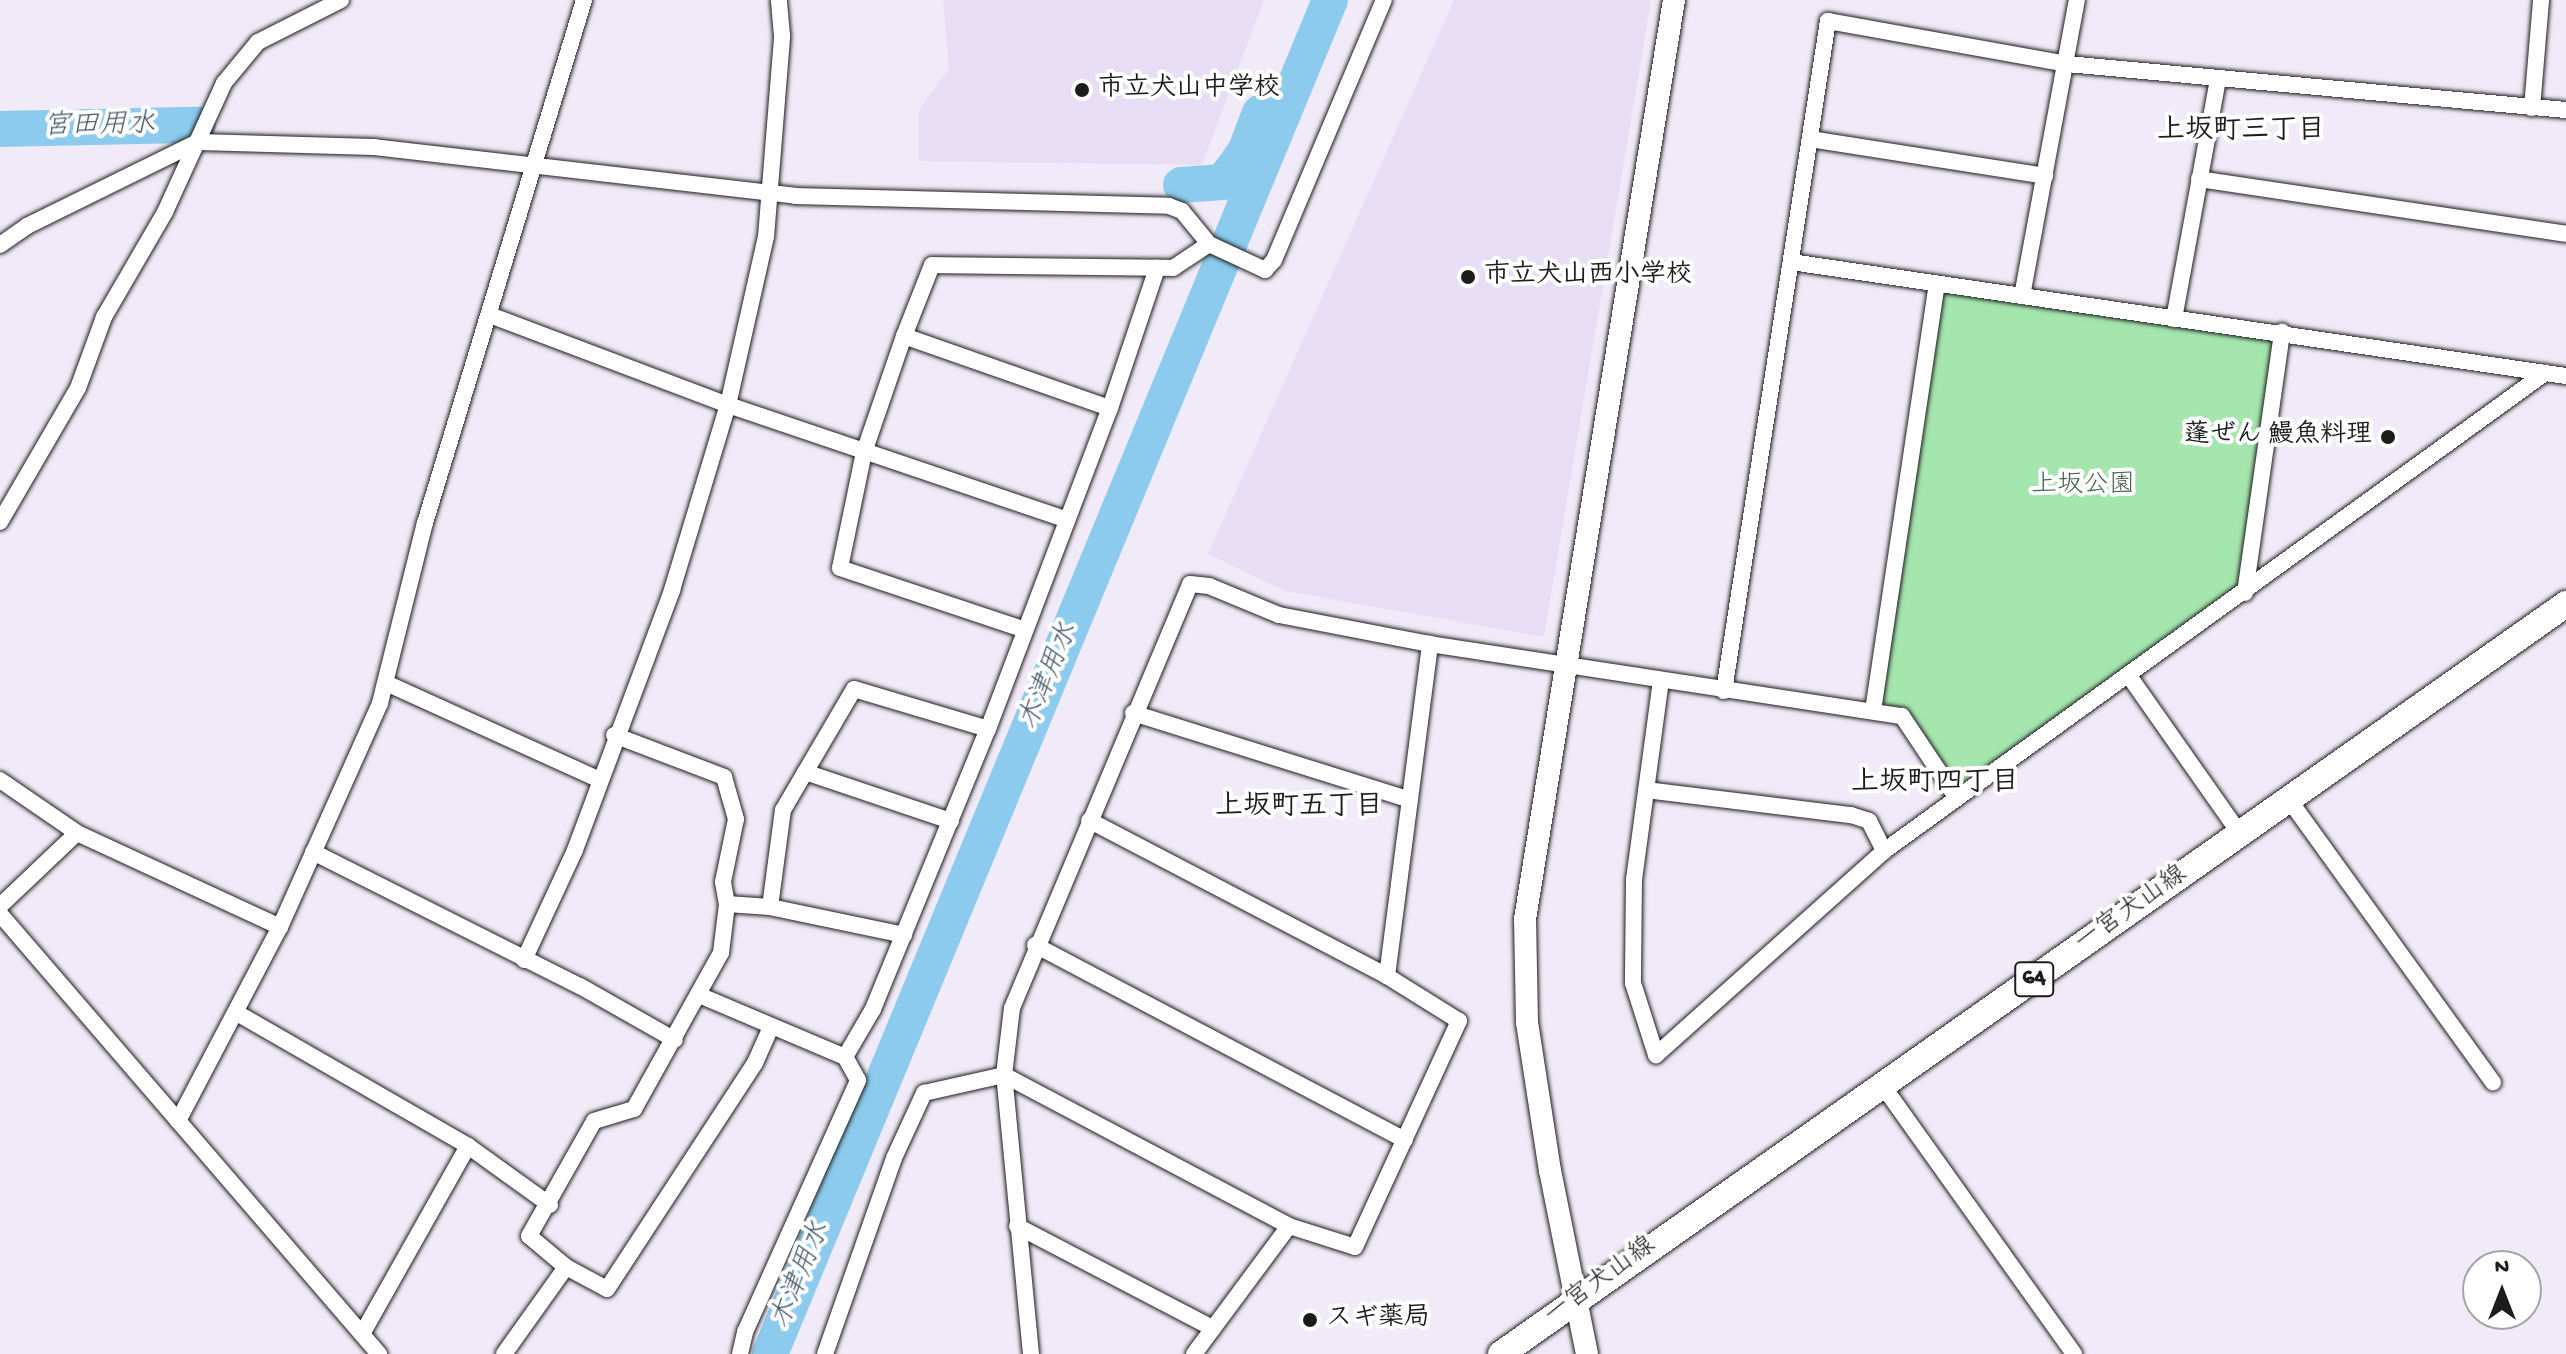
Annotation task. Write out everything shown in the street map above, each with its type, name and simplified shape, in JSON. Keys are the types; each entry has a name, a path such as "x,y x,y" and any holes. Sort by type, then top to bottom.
{"main road":[{"name":"一宮犬山線","path":"1501,1354 2566,604"}],"street":[{"path":"0,522 78,388 114,296 165,212 210,111 244,54 341,0"},
{"path":"178,1121 280,927 386,683 425,523 584,0"},
{"path":"524,960 575,850 614,735 672,590 728,405 766,237 782,36 779,0"},
{"path":"0,245 27,226 198,142 374,147 533,169 770,193 1169,206 1182,211 1209,244 1265,270 1274,260 1384,0"},
{"path":"1587,1354 1527,1022 1525,919 1674,0"},
{"path":"2022,296 2077,0"},
{"path":"2532,108 2541,0"},
{"path":"1724,691 1828,21 2067,64 2566,110"},
{"path":"2174,319 2218,79"},
{"path":"1810,139 2045,176"},
{"path":"2199,179 2566,234"},
{"path":"845,1057 873,1009 951,821 1110,408 1166,272 1209,244"},
{"path":"1791,262 2566,376"},
{"path":"1025,630 840,568 864,452 904,336 932,265 1166,272"},
{"path":"1873,711 1937,285"},
{"path":"490,315 728,405 1067,520"},
{"path":"2245,593 2282,332"},
{"path":"904,336 1110,408"},
{"path":"1661,680 1634,879 1633,983 1656,1055 1884,851 2245,593 2545,373"},
{"path":"1031,1354 1004,1075 1012,1008 1035,945 1190,584 1209,586 1279,615 1430,644 1902,716 1956,797"},
{"path":"1387,976 1430,644"},
{"path":"2129,676 2240,834"},
{"path":"386,683 600,780"},
{"path":"770,907 783,810 854,689 988,729"},
{"path":"1133,713 1410,800"},
{"path":"614,735 724,777 736,819 723,882 727,904 721,953 634,1109 594,1121 550,1205 529,1236 566,1267 607,1289 755,1063 771,1027"},
{"path":"805,772 951,821"},
{"path":"0,780 77,833 280,927"},
{"path":"1646,790 1851,815 1869,821 1884,851"},
{"path":"2290,801 2493,1082"},
{"path":"825,1354 889,1171 924,1093 1004,1075 1289,1226 1355,1247 1459,1021 1387,976 1089,820"},
{"path":"0,906 77,833"},
{"path":"313,852 675,1040"},
{"path":"727,904 770,907 904,935"},
{"path":"0,914 379,1354"},
{"path":"1035,945 1405,1140"},
{"path":"699,995 845,1057 858,1080 745,1332 740,1354"},
{"path":"237,1013 468,1146 550,1205"},
{"path":"1883,1086 2074,1354"},
{"path":"362,1334 468,1146"},
{"path":"1017,1226 1210,1327"},
{"path":"1194,1354 1210,1327 1289,1226"},
{"path":"504,1354 566,1267"}],"shaded area":[{"name":"市立犬山中学校","path":"943,0 1264,0 1202,165 919,161 919,110 949,69"},
{"name":"市立犬山西小学校","path":"1454,0 1651,0 1544,637 1285,591 1208,554"}],"green space":[{"name":"上坂公園","path":"1937,285 2282,332 2245,593 1956,797 1902,716 1873,711"}],"waterway":[{"name":"木津用水","path":"770,1354 1330,0"},
{"name":"宮田用水","path":"1181,185 1223,182 1245,152 1260,113"},
{"name":"宮田用水","path":"0,129 198,125"}],"place":[{"name":"市立犬山中学校","path":"1082,90"},
{"name":"市立犬山西小学校","path":"1468,277"},
{"name":"蓬ぜん 鰻魚料理","path":"2388,437"},
{"name":"スギ薬局","path":"1310,1320"}],"district":[{"name":"上坂町三丁目","path":"2241,132"},
{"name":"上坂町四丁目","path":"1935,784"},
{"name":"上坂町五丁目","path":"1299,808"}]}
